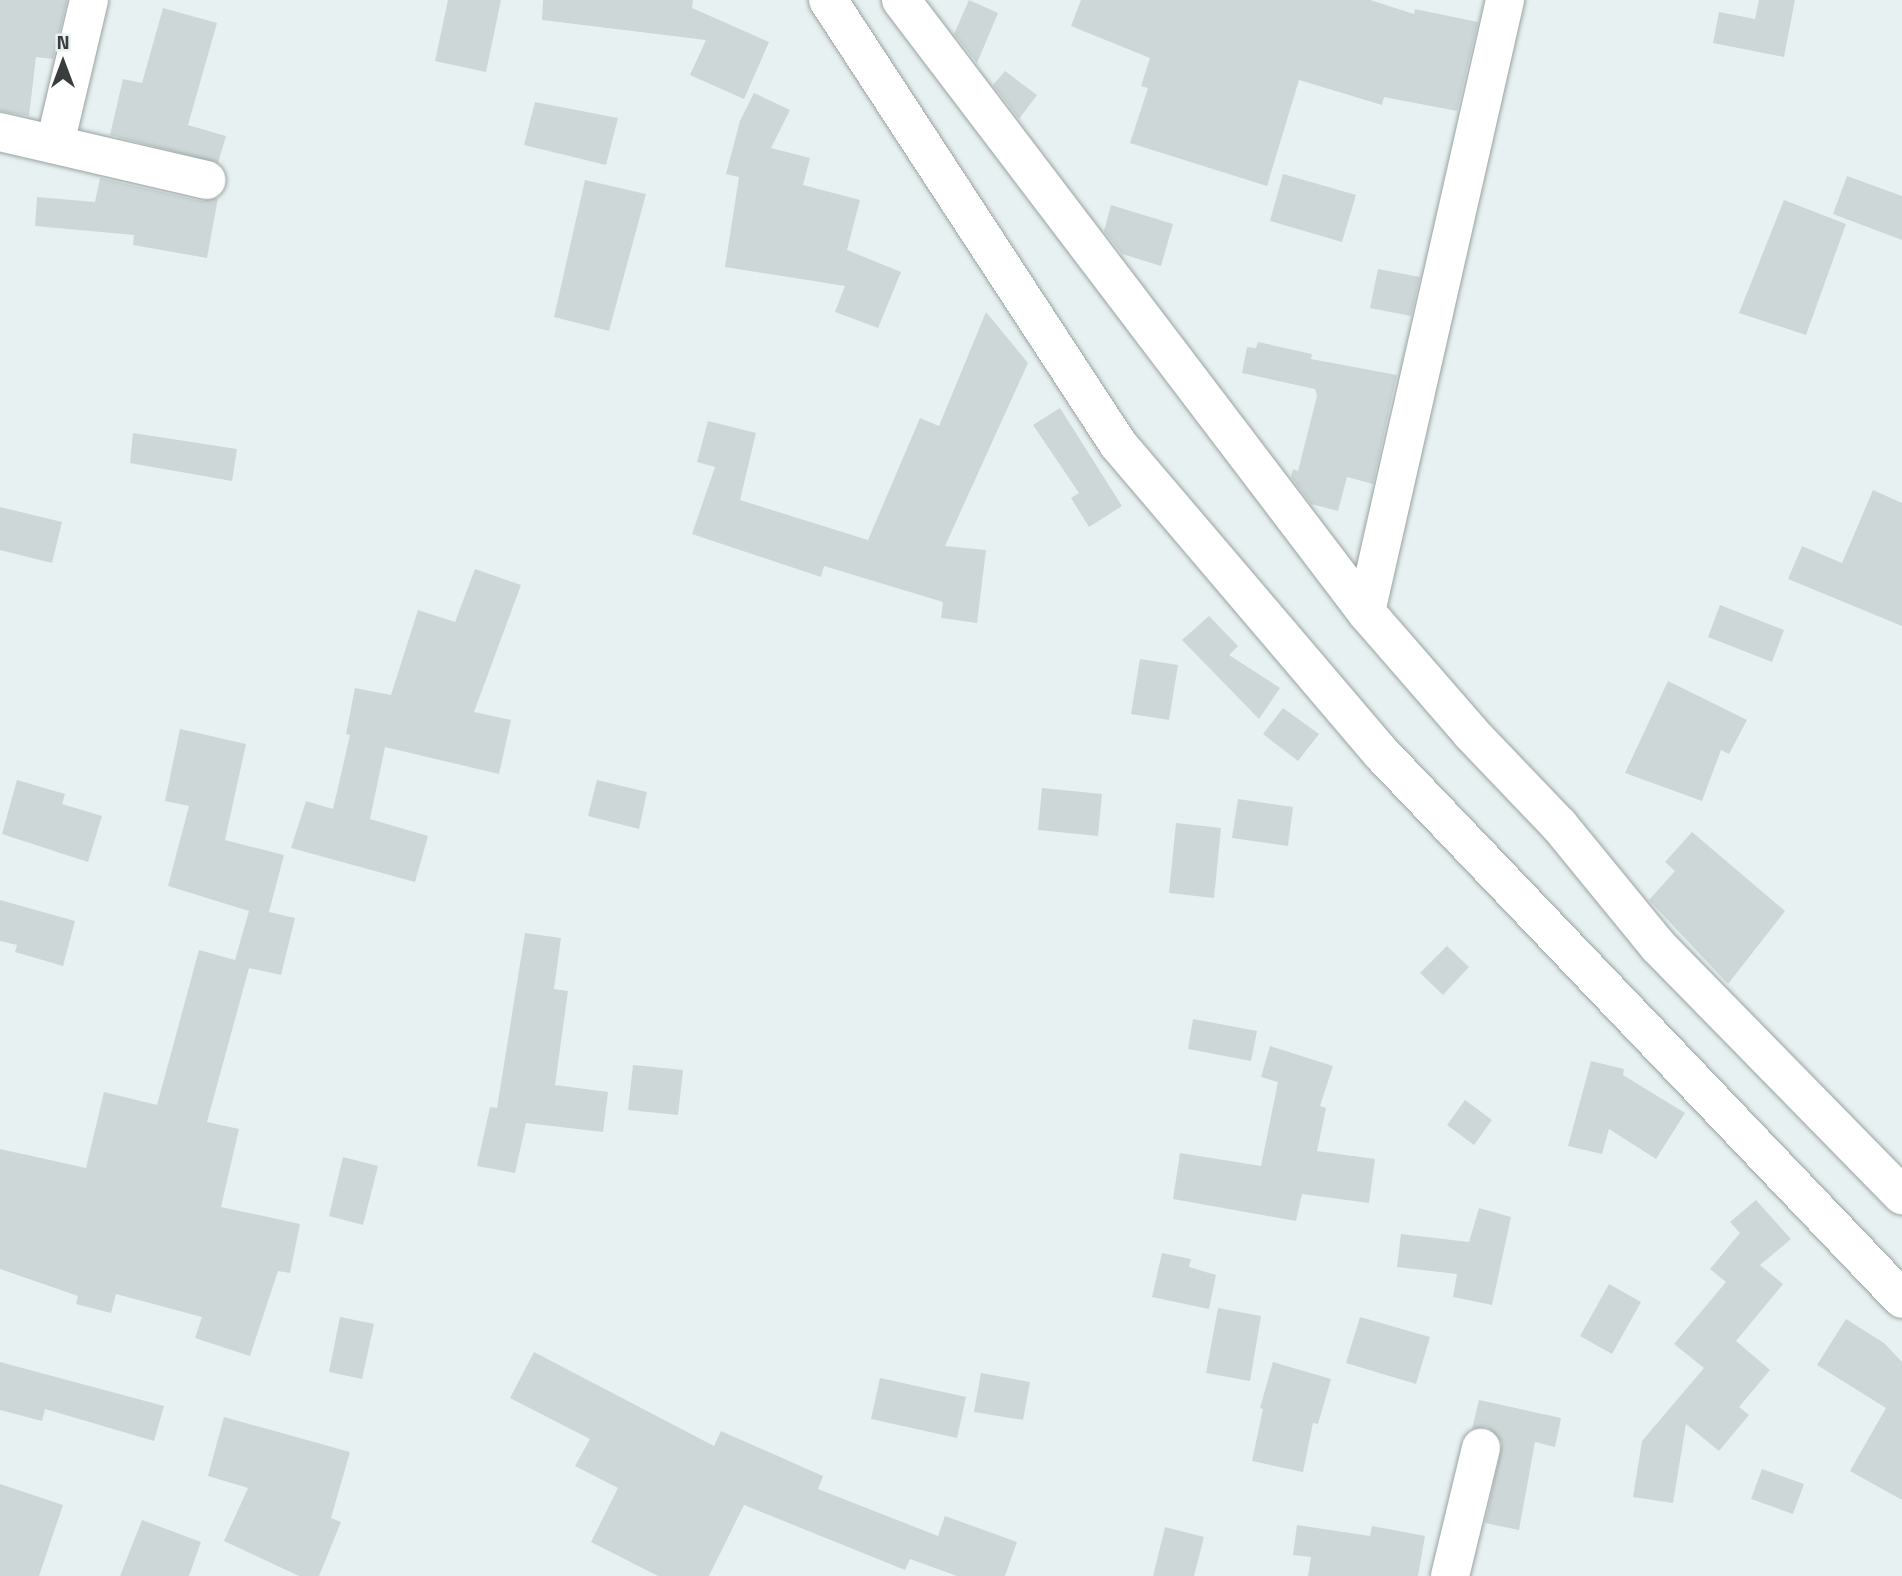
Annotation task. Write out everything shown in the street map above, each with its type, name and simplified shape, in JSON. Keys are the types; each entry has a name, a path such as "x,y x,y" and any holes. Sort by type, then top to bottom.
{"street":[{"path":"55,144 89,0"},
{"path":"828,0 1118,444 1382,754 1902,1300"},
{"path":"901,0 1366,612 1471,733 1559,825 1658,946 1902,1195"},
{"path":"1366,612 1505,0"},
{"path":"0,132 206,180"},
{"path":"1450,1576 1482,1448"}],"building":[{"path":"0,0 67,0 53,59 36,57 29,116 0,111"},
{"path":"448,0 501,0 486,72 435,61"},
{"path":"543,0 693,0 692,8 769,42 744,99 690,75 706,40 542,20"},
{"path":"969,0 998,13 977,63 954,34"},
{"path":"1081,0 1370,0 1414,14 1415,9 1478,22 1457,111 1384,97 1382,105 1299,80 1267,186 1130,143 1148,88 1141,86 1150,58 1071,26"},
{"path":"1759,0 1795,0 1784,57 1713,43 1719,12 1755,19"},
{"path":"163,8 217,23 188,125 226,136 218,163 110,135 123,79 142,83"},
{"path":"1005,71 1037,95 1019,119 993,85"},
{"path":"754,93 790,110 771,148 810,158 803,185 860,200 847,250 901,272 878,328 835,312 845,286 725,267 739,177 726,174 740,121"},
{"path":"535,102 618,118 606,165 524,145"},
{"path":"1283,174 1356,195 1342,242 1270,221"},
{"path":"1847,176 1902,196 1902,240 1833,214"},
{"path":"100,178 201,201 218,198 207,258 133,245 134,235 35,226 37,197 95,202"},
{"path":"585,180 646,194 609,331 554,317"},
{"path":"1784,200 1846,224 1806,335 1739,313"},
{"path":"1111,205 1173,224 1161,266 1122,254 1104,231"},
{"path":"1378,269 1420,277 1411,316 1370,308"},
{"path":"986,312 1028,363 945,546 986,550 977,623 941,618 943,602 824,566 821,577 692,534 715,467 697,462 708,421 756,433 740,500 868,540 920,418 939,426"},
{"path":"1258,342 1312,354 1311,359 1397,375 1373,484 1347,477 1338,511 1311,504 1291,477 1293,469 1298,471 1317,396 1315,389 1242,373 1247,347 1256,348"},
{"path":"1060,408 1122,506 1089,527 1071,498 1079,493 1033,425"},
{"path":"133,433 237,449 232,481 130,463"},
{"path":"1873,490 1902,503 1902,626 1788,579 1802,546 1842,563"},
{"path":"0,507 62,522 52,563 0,550"},
{"path":"475,569 521,585 474,712 511,720 499,774 385,747 370,819 428,836 415,882 291,848 306,801 333,809 350,735 346,734 355,688 391,695 418,610 455,622"},
{"path":"1720,605 1784,630 1772,662 1708,637"},
{"path":"1209,616 1238,646 1229,655 1280,688 1259,719 1182,640"},
{"path":"1140,659 1178,665 1169,720 1131,714"},
{"path":"1668,681 1747,720 1729,754 1721,750 1702,801 1625,773"},
{"path":"1283,708 1319,734 1298,761 1263,734"},
{"path":"180,729 246,744 225,840 284,855 269,912 295,918 281,975 249,968 207,1122 239,1129 221,1207 300,1224 290,1273 278,1271 250,1356 195,1338 202,1317 116,1294 111,1313 76,1304 78,1296 0,1269 0,1149 86,1168 104,1092 157,1105 199,950 235,960 249,911 168,886 189,806 165,801"},
{"path":"17,780 65,794 62,804 102,816 88,862 2,834"},
{"path":"597,780 647,792 639,829 588,816"},
{"path":"1042,788 1102,794 1098,836 1038,830"},
{"path":"1238,799 1293,807 1288,846 1232,838"},
{"path":"1176,823 1221,828 1214,898 1169,893"},
{"path":"1692,832 1785,911 1728,984 1649,900 1675,871 1665,862"},
{"path":"0,900 75,921 63,966 15,952 17,945 0,941"},
{"path":"525,933 561,938 554,989 568,991 555,1085 608,1092 603,1132 526,1123 515,1173 477,1166 490,1107 497,1108"},
{"path":"1447,946 1469,967 1443,995 1420,973"},
{"path":"1193,1019 1257,1031 1251,1061 1188,1049"},
{"path":"1270,1046 1333,1066 1320,1106 1326,1108 1317,1151 1375,1159 1369,1203 1302,1194 1296,1221 1173,1199 1180,1153 1261,1166 1278,1082 1261,1077"},
{"path":"1591,1061 1624,1069 1623,1075 1685,1113 1656,1159 1609,1129 1602,1154 1568,1146"},
{"path":"633,1065 683,1070 678,1115 628,1110"},
{"path":"1465,1100 1492,1120 1474,1145 1447,1125"},
{"path":"343,1157 378,1166 363,1225 329,1216"},
{"path":"1756,1200 1791,1239 1760,1265 1783,1284 1736,1341 1770,1370 1739,1407 1749,1415 1719,1451 1686,1424 1673,1503 1633,1497 1642,1441 1704,1368 1674,1344 1726,1282 1710,1269 1740,1233 1730,1222"},
{"path":"1479,1208 1511,1217 1492,1305 1453,1297 1457,1274 1397,1267 1401,1234 1469,1242"},
{"path":"1162,1253 1191,1259 1189,1267 1216,1275 1209,1309 1152,1297"},
{"path":"1609,1284 1641,1302 1612,1354 1580,1336"},
{"path":"1218,1308 1261,1316 1250,1381 1206,1373"},
{"path":"340,1317 374,1324 362,1379 329,1372"},
{"path":"1360,1317 1430,1337 1416,1384 1346,1363"},
{"path":"1846,1319 1884,1343 1902,1362 1902,1500 1850,1471 1886,1408 1817,1365"},
{"path":"534,1352 714,1446 721,1431 823,1476 818,1489 938,1536 945,1516 1017,1542 1005,1576 957,1576 910,1559 905,1570 744,1505 709,1576 658,1576 591,1542 618,1488 575,1466 590,1439 510,1398"},
{"path":"0,1362 164,1406 154,1441 45,1409 42,1421 0,1410"},
{"path":"1273,1362 1331,1379 1318,1424 1313,1423 1303,1472 1252,1461 1263,1409 1260,1408"},
{"path":"981,1373 1030,1382 1023,1420 974,1412"},
{"path":"880,1378 966,1397 957,1438 871,1419"},
{"path":"1479,1400 1561,1418 1555,1447 1535,1442 1519,1530 1485,1523 1502,1443 1487,1427 1472,1429"},
{"path":"224,1417 350,1452 331,1518 341,1522 319,1576 299,1576 224,1541 248,1488 208,1476"},
{"path":"1762,1469 1804,1484 1793,1514 1751,1499"},
{"path":"0,1484 63,1505 39,1576 0,1576"},
{"path":"142,1520 201,1542 189,1576 120,1576"},
{"path":"1297,1525 1370,1536 1372,1526 1425,1536 1418,1576 1308,1576 1311,1557 1293,1555"},
{"path":"1165,1527 1204,1537 1194,1576 1153,1576"}]}
